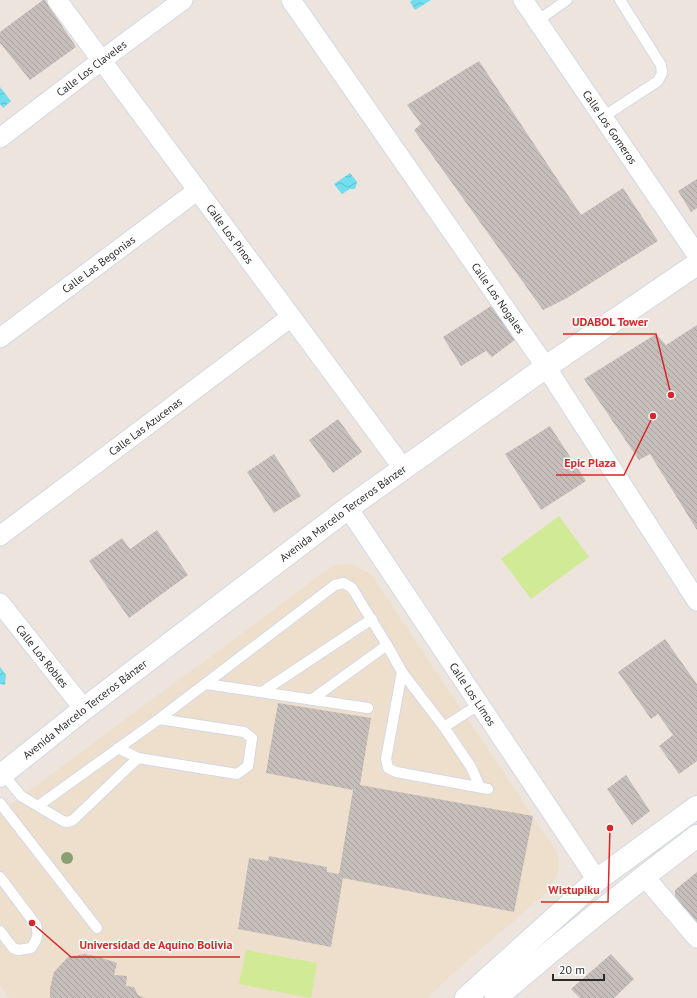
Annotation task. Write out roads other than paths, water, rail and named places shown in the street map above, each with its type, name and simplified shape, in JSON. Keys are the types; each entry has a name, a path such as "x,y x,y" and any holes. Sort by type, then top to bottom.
{"street":[{"name":"Calle Los Pinos","path":"57,0 403,468"},
{"name":"Calle Los Claveles","path":"0,138 183,0"},
{"name":"Calle Los Nogales","path":"291,0 546,367 697,601"},
{"name":"Calle Los Gomeros","path":"523,0 697,255"},
{"name":"Calle Las Begonias","path":"0,338 198,190"},
{"name":"Avenida Marcelo Terceros Bánzer","path":"1,775 84,709 348,508 546,367 697,264"},
{"name":"Calle Las Azucenas","path":"3,528 291,317"},
{"name":"Calle Los Limos","path":"348,508 597,880"},
{"name":"Calle Los Robles","path":"0,603 84,709"},
{"path":"466,998 597,880 697,807"},
{"path":"697,819 645,858 641,868 644,876 697,938"},
{"path":"496,998 536,963 644,876 697,836"},
{"path":"536,963 548,944 592,903 599,887 597,880"}],"lane":[{"path":"537,21 567,0"},
{"path":"603,117 658,81 662,73 661,65 620,0"},
{"path":"38,806 159,719 335,585 344,583 352,588 372,619 402,672 444,727 484,788 396,772 388,768 386,759 402,672"},
{"path":"262,692 372,619"},
{"path":"311,700 387,645"},
{"path":"206,684 368,708"},
{"path":"444,727 480,704"},
{"path":"118,748 138,758 237,774 248,766 252,738 244,732 159,719"},
{"path":"1,775 21,796 68,822 73,820 138,758"},
{"path":"0,803 97,928"},
{"path":"0,877 36,925 38,932 37,938 31,948 18,950 13,948 0,931"}],"water":[{"path":"412,0 431,0 415,10 410,2"},
{"path":"0,87 11,101 3,108 0,104"},
{"path":"350,173 357,182 355,189 350,189 342,194 334,184"},
{"path":"0,667 6,675 5,685 0,684"}],"place":[{"name":"UDABOL Tower","path":"671,395"},
{"name":"Epic Plaza","path":"653,416"},
{"name":"Wistupiku","path":"610,828"},
{"name":"Universidad de Aquino Bolivia","path":"32,923"}]}
